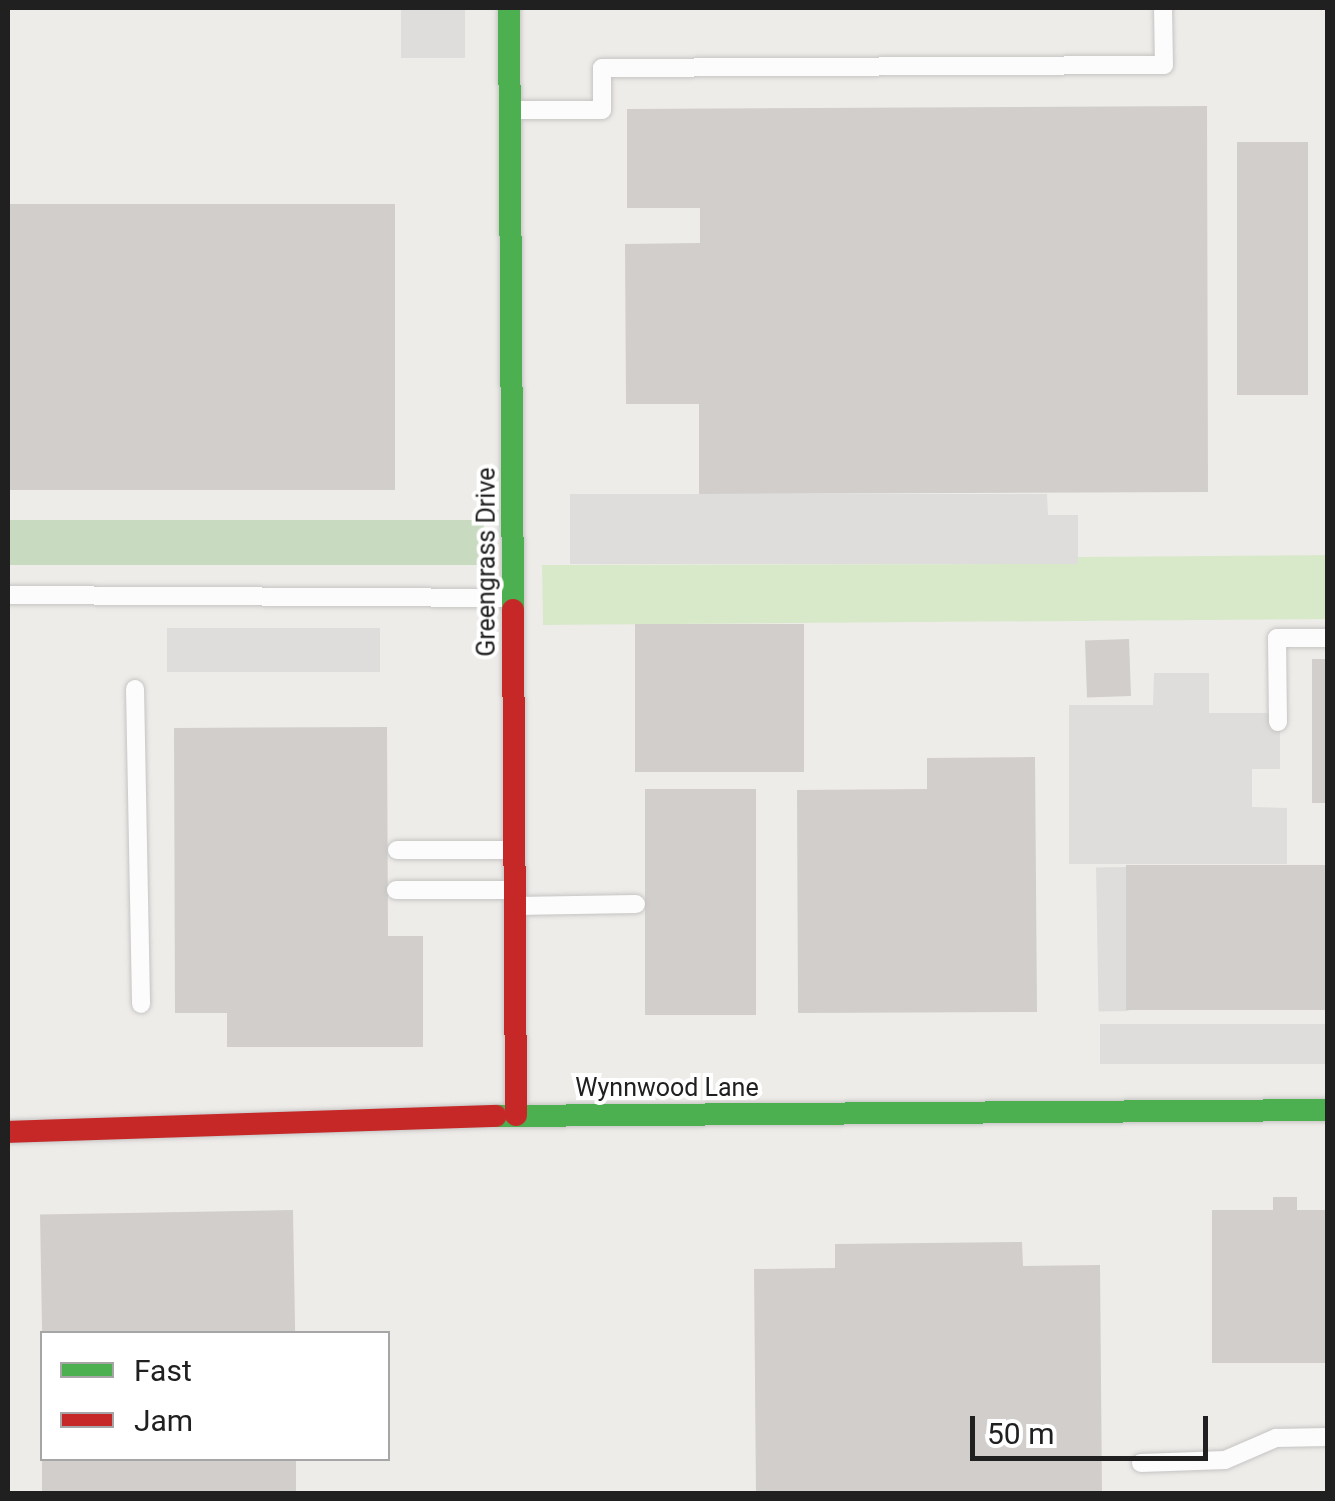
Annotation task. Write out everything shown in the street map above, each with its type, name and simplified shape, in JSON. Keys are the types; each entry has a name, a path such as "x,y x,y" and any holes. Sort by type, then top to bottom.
{"street":[{"name":"Greengrass Drive","path":"509,8 516,1115"},
{"name":"Wynnwood Lane","path":"8,1132 516,1115 1328,1110"}],"lane":[{"path":"512,110 602,110 602,68 1164,65 1163,8"},
{"path":"8,595 514,598"},
{"path":"1278,722 1277,638 1328,638"},
{"path":"135,689 141,1004"},
{"path":"397,850 514,850"},
{"path":"396,890 636,904"},
{"path":"1141,1463 1224,1460 1276,1438 1328,1437"}],"green space":[{"path":"8,520 484,520 484,565 8,565"},
{"path":"1327,555 1327,619 543,625 542,565 1077,564 1078,557"}],"shaded area":[{"path":"401,9 465,9 465,58 401,58"},
{"path":"570,494 1047,494 1048,515 1078,515 1078,564 570,564"},
{"path":"167,628 380,628 380,672 167,672"},
{"path":"1154,673 1209,673 1209,713 1280,713 1280,769 1252,769 1252,807 1287,808 1287,864 1069,864 1069,705 1153,705"},
{"path":"1126,867 1129,1011 1099,1012 1096,868"},
{"path":"1100,1024 1327,1024 1327,1064 1100,1064"}],"building":[{"path":"1207,106 1208,492 699,494 699,404 626,404 625,244 700,243 700,208 627,208 627,109"},
{"path":"1237,142 1308,142 1308,395 1237,395"},
{"path":"8,204 395,204 395,490 8,490"},
{"path":"635,624 804,624 804,772 635,772"},
{"path":"1129,639 1131,696 1087,698 1085,641"},
{"path":"1312,659 1328,659 1328,803 1312,803"},
{"path":"387,727 388,936 423,936 423,1047 227,1047 227,1013 175,1013 174,728"},
{"path":"1035,757 1037,1012 798,1013 797,790 927,789 927,758"},
{"path":"645,789 756,789 756,1015 645,1015"},
{"path":"1126,865 1328,865 1328,1010 1126,1010"},
{"path":"1273,1197 1297,1197 1297,1210 1328,1210 1328,1363 1212,1363 1212,1210 1273,1210"},
{"path":"293,1210 295,1331 42,1331 40,1214"},
{"path":"1022,1242 1023,1266 1100,1265 1102,1494 756,1494 754,1269 835,1268 835,1244"},
{"path":"42,1461 296,1461 296,1494 42,1494"}],"traffic: fast":[{"path":"509,8 513,610"},
{"path":"496,1116 1328,1110"}],"traffic: jam":[{"path":"513,610 516,1115"},
{"path":"8,1132 496,1116"}]}
